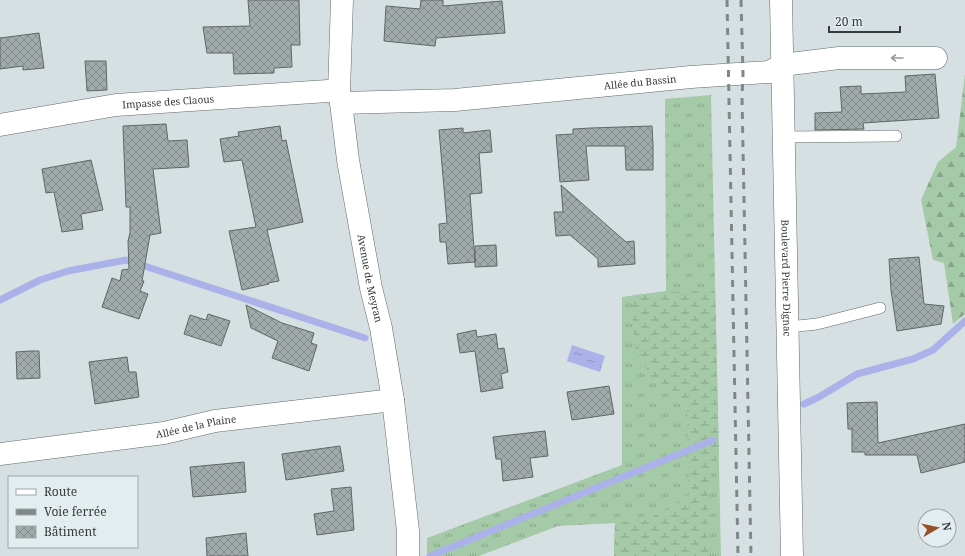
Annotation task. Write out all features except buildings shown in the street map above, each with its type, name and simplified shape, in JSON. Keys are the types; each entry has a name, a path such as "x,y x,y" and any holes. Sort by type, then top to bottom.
{"street":[{"name":"Avenue de Meyran","path":"342,0 340,98 348,160 371,288 381,328 393,400 408,531 408,556"},
{"name":"Boulevard Pierre Dignac","path":"781,0 792,556"},
{"name":"Allée du Bassin","path":"340,98 455,100 691,77 769,72 782,65 839,58 936,58"},
{"name":"Impasse des Claous","path":"0,125 116,105 328,91 340,98"},
{"name":"Allée de la Plaine","path":"0,454 164,433 215,421 393,400"}],"lane":[{"path":"784,137 896,136"},
{"path":"788,327 817,324 880,308"}],"green space":[{"path":"965,74 965,314 953,324 944,263 933,260 921,200 938,162 956,147"},
{"path":"711,95 721,556 614,556 615,523 558,526 479,556 427,556 427,538 622,465 622,297 666,291 665,99"},
{"path":"715,291 719,455 708,487 708,556 614,556 615,523 647,520 689,495 687,401 651,376 636,352 632,316 633,295 666,292"}],"water":[{"path":"572,345 605,356 600,372 567,361"}],"waterway":[{"path":"0,300 40,280 68,271 126,260 365,338"},
{"path":"804,404 819,397 857,374 913,359 933,350 965,321"},
{"path":"430,556 713,440"}],"railway":[{"path":"727,0 738,556"},
{"path":"741,0 751,556"}]}
